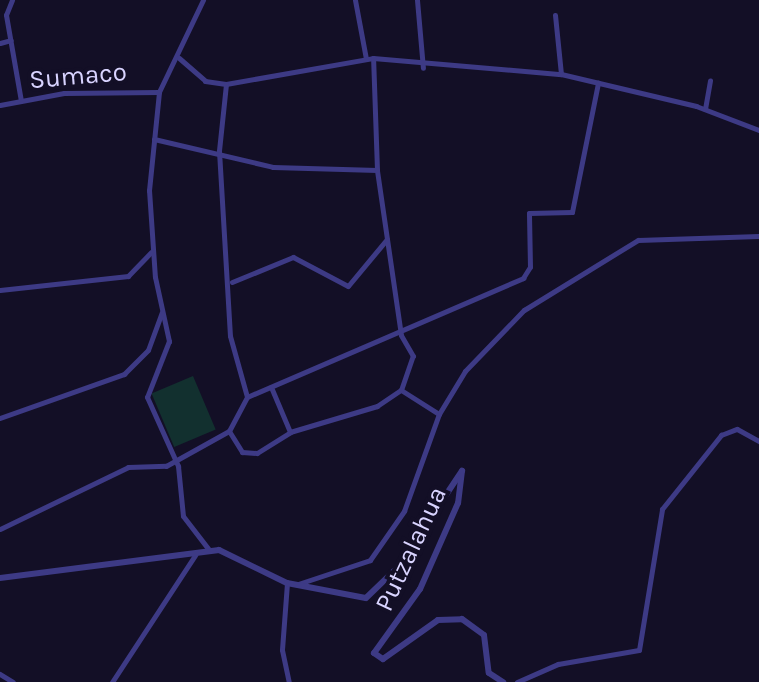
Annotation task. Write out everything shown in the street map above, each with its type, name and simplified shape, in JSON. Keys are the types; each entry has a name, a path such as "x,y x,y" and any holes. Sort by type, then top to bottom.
{"street":[{"path":"12,0 11,40 21,101"},
{"path":"203,0 179,58 159,92 154,139 152,250 169,341 147,397 174,457 183,516 210,551"},
{"path":"229,431 250,454 290,432 366,410 401,390 413,366 401,335 377,170 370,59 355,0"},
{"path":"417,0 423,68"},
{"path":"555,15 561,74"},
{"path":"0,43 11,40"},
{"path":"179,58 205,81 226,84 370,59 423,68 561,74 705,109 759,130"},
{"path":"705,109 710,80"},
{"path":"247,397 401,335 528,272 529,213 572,212 598,83"},
{"path":"0,529 128,467 166,466 174,457 229,431 247,397 247,384 231,348 232,282 219,151 226,84"},
{"name":"Sumaco","path":"0,105 159,92"},
{"path":"154,139 219,151 273,167 377,170"},
{"path":"297,584 370,560 404,511 439,414 488,339 621,247 660,236 759,236"},
{"path":"232,282 293,257 348,286 387,239"},
{"path":"0,290 128,276 152,250"},
{"path":"0,418 124,374 148,350 162,310"},
{"path":"247,384 260,392"},
{"path":"271,387 290,432"},
{"path":"401,390 439,414"},
{"path":"517,682 558,664 639,650 662,509 721,435 737,429 759,441"},
{"name":"Putzalahua","path":"0,578 210,551 238,554 287,583 373,594 463,471 451,523 413,603 374,653 383,659 438,620 462,619 484,635 489,673 503,682"},
{"path":"112,682 195,555"},
{"path":"287,583 282,650 289,682"},
{"path":"0,674 13,682"}],"green space":[{"path":"193,376 216,429 174,447 152,394"}]}
